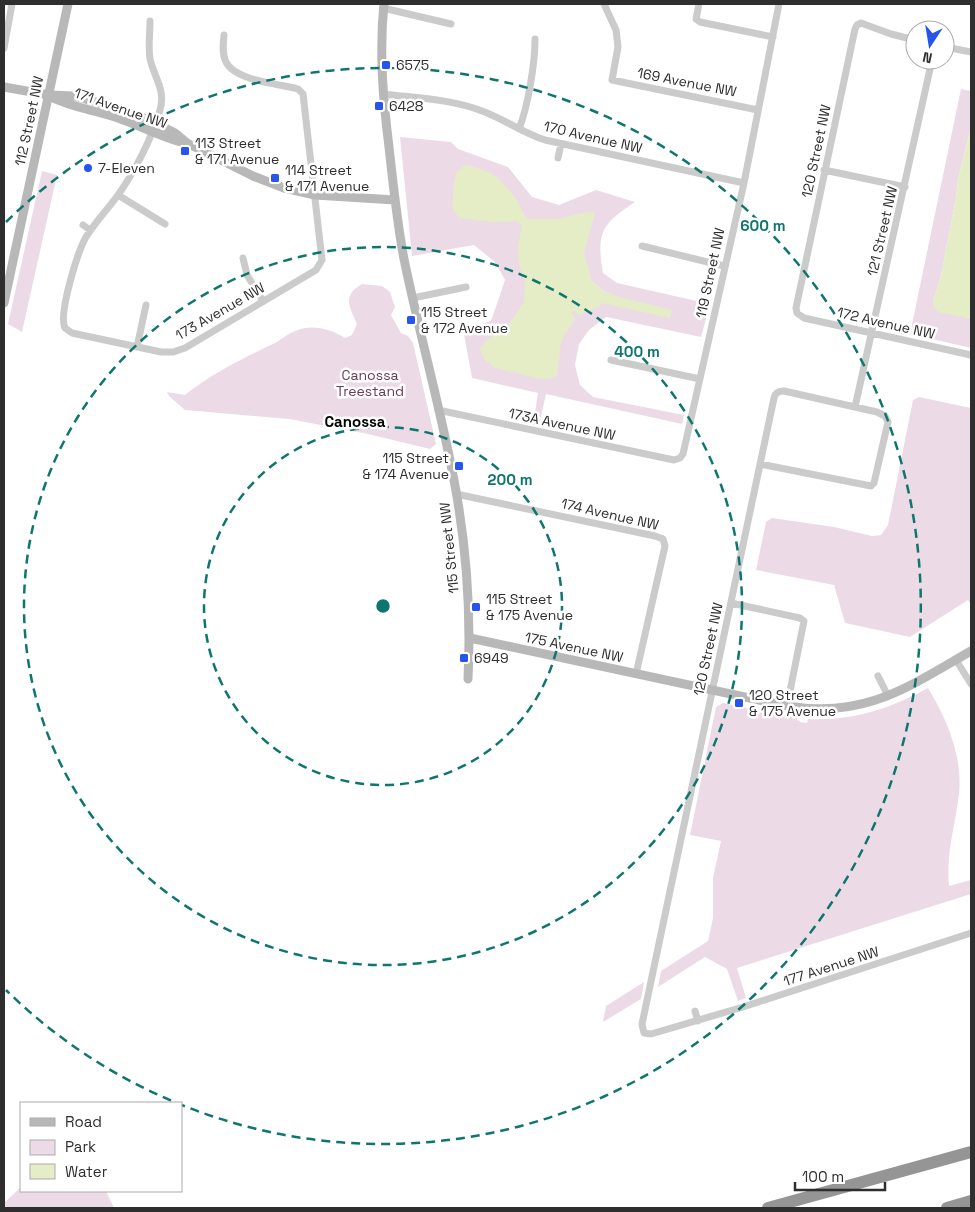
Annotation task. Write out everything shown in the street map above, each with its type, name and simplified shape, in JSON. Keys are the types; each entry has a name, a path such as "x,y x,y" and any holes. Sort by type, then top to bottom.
{"highway":[{"path":"768,1208 971,1152"},
{"path":"947,1208 971,1202"}],"street":[{"path":"4,48 12,4"},
{"name":"112 Street NW","path":"4,303 68,4"},
{"name":"169 Avenue NW","path":"604,4 616,30 618,47 612,80 758,110"},
{"path":"699,4 696,19 700,22 773,36"},
{"name":"119 Street NW","path":"680,458 685,450 724,266 744,183 779,4"},
{"path":"383,6 452,24"},
{"name":"115 Street NW","path":"383,6 381,54 383,94 400,235 456,494 465,552 470,638 468,679"},
{"path":"83,225 90,230 118,195 136,166 160,110 162,92 150,57 150,21"},
{"name":"120 Street NW","path":"797,313 796,302 853,34 857,25 864,24 905,38"},
{"path":"224,35 224,56 228,65 233,69 254,79 298,89 303,94 315,195"},
{"path":"520,129 535,56 535,38"},
{"path":"955,48 971,52"},
{"name":"121 Street NW","path":"855,407 930,70"},
{"name":"171 Avenue NW","path":"4,86 49,96 67,104 154,127 171,140 186,143 269,183 293,191 315,195 395,200"},
{"name":"170 Avenue NW","path":"383,94 455,103 492,115 540,139 744,183"},
{"path":"558,158 561,144"},
{"path":"824,170 905,187"},
{"path":"118,195 165,224"},
{"name":"173 Avenue NW","path":"90,230 80,248 75,264 63,320 65,328 72,332 137,347 165,352 180,350 316,270 322,263 322,254 315,195"},
{"path":"642,246 724,266"},
{"path":"243,258 247,275 263,301"},
{"path":"413,298 466,287"},
{"path":"137,347 146,305"},
{"name":"172 Avenue NW","path":"797,313 804,318 971,355"},
{"path":"612,360 700,379"},
{"name":"120 Street NW","path":"644,1033 642,1024 669,913 712,690 774,398 778,392 784,391 855,407"},
{"path":"760,464 871,486 874,484 887,425 885,416 877,412 855,407"},
{"name":"173A Avenue NW","path":"438,410 674,460 680,458"},
{"name":"174 Avenue NW","path":"456,494 663,539 665,546 636,674"},
{"path":"731,603 800,618 804,621 787,706"},
{"name":"175 Avenue NW","path":"470,638 787,706 816,709 833,709 860,705 888,696 919,681 971,651"},
{"path":"956,660 971,684"},
{"path":"878,676 888,696"},
{"name":"177 Avenue NW","path":"644,1033 651,1034 698,1021 971,933"},
{"path":"695,1011 698,1021"}],"green space":[{"path":"961,89 971,91 971,127 958,179 941,276 933,302 968,318 971,317 971,348 910,334"},
{"path":"400,137 451,142 458,149 508,167 532,197 559,205 596,190 635,202 615,217 604,230 600,248 603,273 617,283 710,304 701,337 606,317 589,330 579,344 575,365 580,385 593,397 684,415 682,424 546,394 539,425 533,425 538,393 472,378 463,329 491,321 505,280 495,262 474,245 412,256"},
{"path":"42,171 57,175 22,332 8,324"},
{"name":"Canossa Treestand","path":"362,284 382,286 390,292 395,307 391,315 401,333 408,336 413,343 436,444 430,449 368,434 289,419 185,410 169,396 167,392 185,395 240,360 304,328 329,330 345,338 352,335 357,324 349,302 352,293"},
{"path":"919,397 971,408 971,605 968,600 910,637 845,623 834,585 756,570 766,522 772,518 834,527 872,536 881,535 888,525 913,400"},
{"path":"928,688 947,725 959,766 959,794 950,850 949,886 971,880 971,894 737,968 746,998 738,1001 727,969 705,957 658,987 661,971 708,941 713,918 713,878 721,841 690,835 716,707 723,703 797,718 800,722 807,723 808,719 855,716 885,708"},
{"path":"644,982 641,999 603,1022 606,1006"},
{"path":"20,1188 20,1192 106,1192 114,1208 4,1208 4,1203"}],"water":[{"path":"971,127 971,317 968,318 938,312 933,302 941,276 958,179"},
{"path":"465,165 490,173 502,182 518,202 528,219 557,219 587,212 595,213 584,253 592,281 604,291 623,298 672,310 670,318 602,303 598,307 578,315 575,310 571,312 575,319 561,341 557,376 547,379 537,378 495,368 484,359 480,349 486,341 507,327 524,302 525,283 519,264 518,247 522,225 517,221 494,222 459,218 452,207 454,183 457,171"}],"place":[{"name":"6575","path":"386,65"},
{"name":"6428","path":"379,106"},
{"name":"113 Street & 171 Avenue","path":"185,151"},
{"name":"7-Eleven","path":"88,168"},
{"name":"114 Street & 171 Avenue","path":"275,178"},
{"name":"115 Street & 172 Avenue","path":"411,320"},
{"name":"115 Street & 174 Avenue","path":"459,466"},
{"name":"115 Street & 175 Avenue","path":"476,607"},
{"name":"6949","path":"464,658"},
{"name":"120 Street & 175 Avenue","path":"739,703"}],"district":[{"name":"Canossa","path":"355,421"}]}
